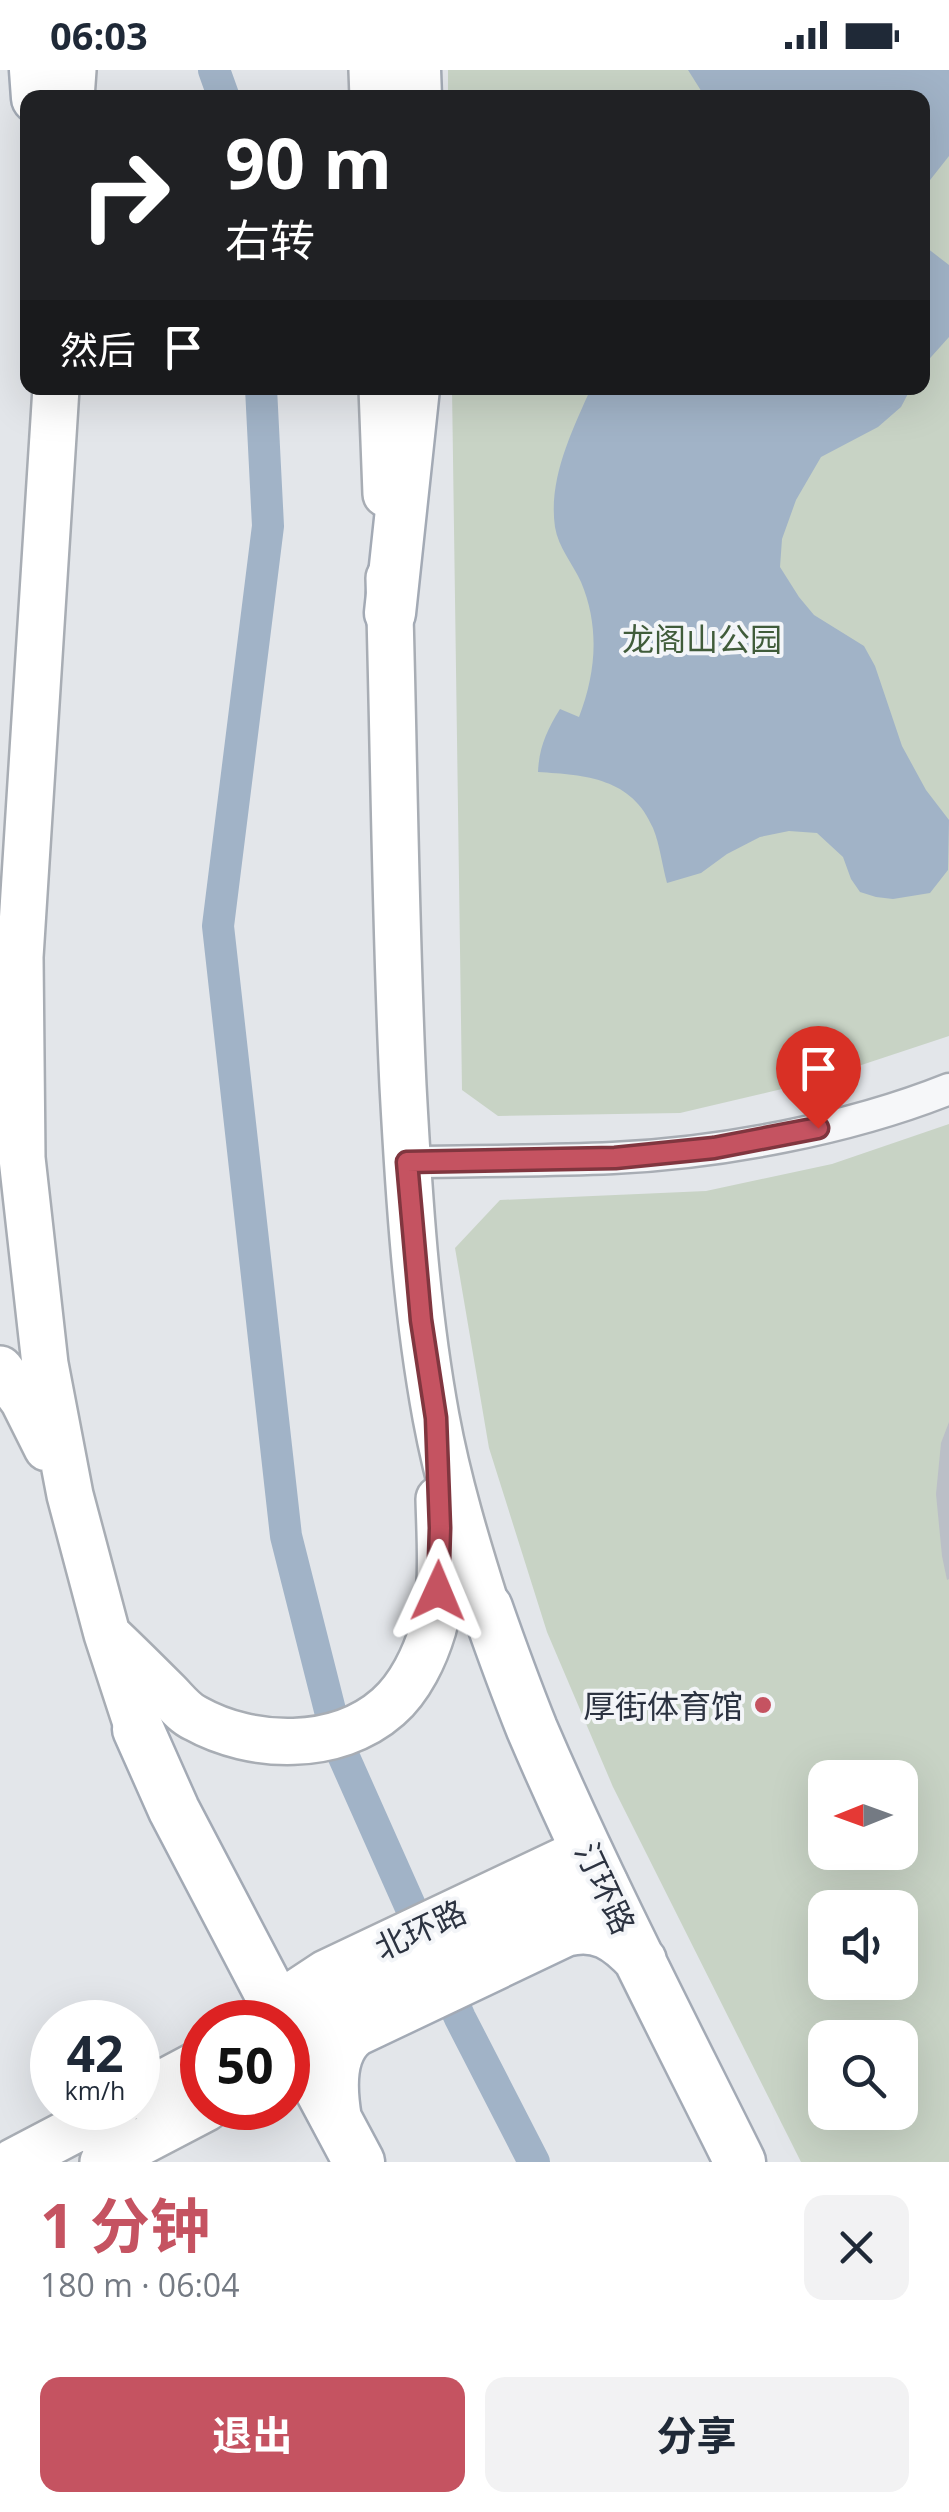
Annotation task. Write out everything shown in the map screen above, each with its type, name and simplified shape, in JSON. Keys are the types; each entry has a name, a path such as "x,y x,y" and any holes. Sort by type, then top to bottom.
{"main road":[{"path":"55,395 10,976 22,1158 45,1364 70,1495 138,1729 268,2000"},
{"path":"382,395 398,982 407,1162 421,1320 436,1418 456,1507 486,1608"},
{"path":"390,613 413,395"},
{"path":"0,1369 23,1400 70,1495"},
{"path":"108,1634 192,1717 228,1733 272,1741 313,1740 349,1732 388,1708 410,1682 434,1628 440,1528 436,1418"},
{"name":"汀环路","path":"486,1608 532,1727 572,1888 641,1961 740,2162"},
{"path":"310,2018 572,1888"},
{"path":"341,2004 346,2038 335,2062 333,2080 347,2140"},
{"path":"310,2076 347,2140"},
{"path":"103,2162 180,2122"},
{"path":"13,2162 74,2130"}],"street":[{"path":"407,1162 615,1158 714,1148 907,1106 949,1089"}],"green space":[{"name":"龙阁山公园","path":"448,70 949,70 949,1036 807,1083 680,1113 498,1116 462,1090 452,395 930,395 930,90 448,90"},
{"name":"厚街体育馆","path":"949,1124 949,2162 801,2162 613,1787 547,1632 489,1448 455,1248 500,1200 706,1191 832,1164"}],"water":[{"path":"688,70 949,70 949,156 930,180 930,90 701,90"},
{"path":"930,250 949,265 949,337 930,358"},
{"path":"588,395 907,395 901,407 878,427 821,457 796,500 782,539 780,567 814,615 864,646 875,666 902,746 926,790 949,820 948,870 930,893 893,899 860,892 843,857 817,833 789,831 760,837 701,873 667,883 653,828 633,799 606,782 538,772 544,739 560,709 579,717 594,650 587,599 555,527 558,473"}],"building":[{"path":"949,1422 947,1580 936,1494 941,1443"}],"waterway":[{"path":"214,70 221,90"},
{"path":"261,395 268,526 218,926 286,1536 339,1746 460,2018 534,2162"}],"place":[{"name":"厚街体育馆","path":"763,1705"}],"route":[{"path":"438,1591 436,1418 421,1320 407,1162 615,1158 714,1148 818,1128"}]}
